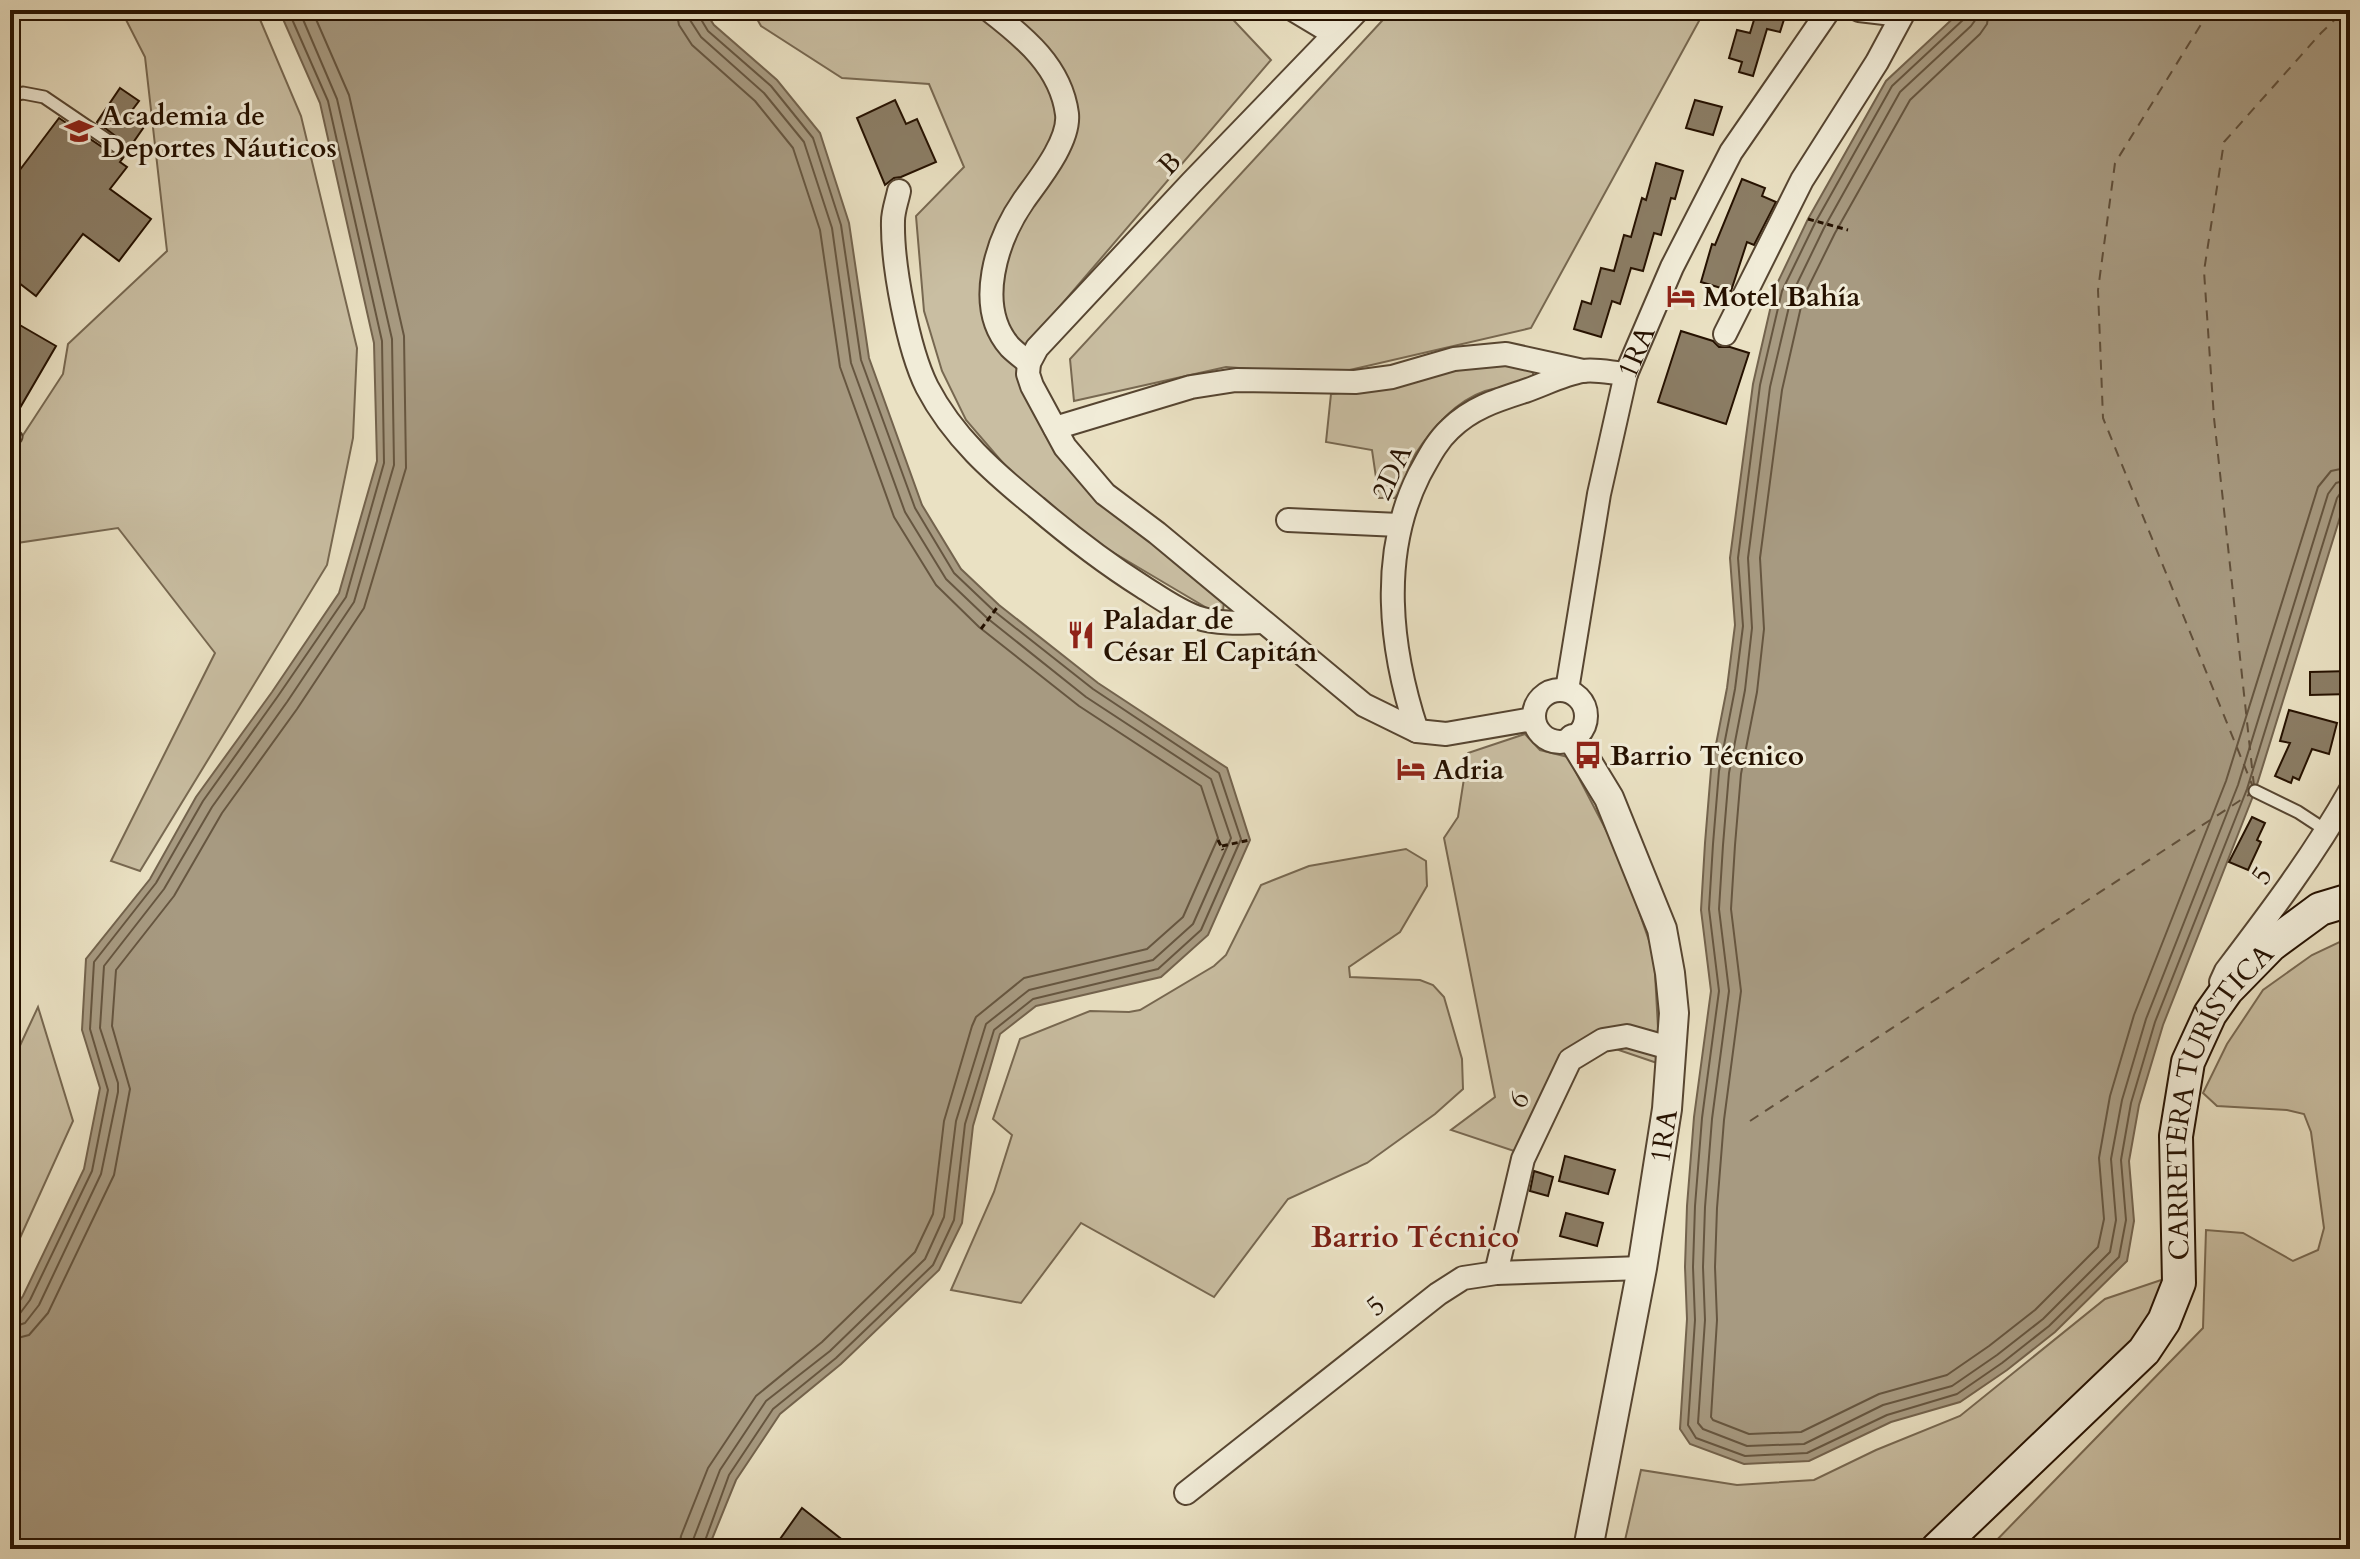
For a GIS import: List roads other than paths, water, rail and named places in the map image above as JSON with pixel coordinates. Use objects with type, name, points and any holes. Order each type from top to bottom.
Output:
[{"type":"main road","name":"CARRETERA TURÍSTICA","points":[[1937,1549],[2144,1351],[2164,1321],[2179,1283],[2176,1136],[2188,1062],[2210,1014],[2227,990],[2271,945],[2320,909],[2350,900]]},
{"type":"street","points":[[989,10],[1019,34],[1057,78],[1068,118],[1052,159],[1021,204],[1004,236],[995,259],[991,286],[996,320],[1009,345],[1029,363],[1028,374],[1032,386],[1065,447],[1105,494],[1157,533],[1364,705],[1417,731],[1446,734],[1533,719]]},
{"type":"street","points":[[1294,10],[1334,34]]},
{"type":"street","name":"B","points":[[1029,363],[1037,348],[1358,10]]},
{"type":"street","name":"1RA","points":[[1567,690],[1599,494],[1626,374],[1672,267],[1731,152],[1829,10]]},
{"type":"street","points":[[1725,334],[1802,180],[1877,62],[1903,13],[1859,10]]},
{"type":"street","points":[[899,191],[893,218],[894,253],[914,349],[926,384],[970,450],[1069,535],[1117,571],[1164,600],[1197,618],[1238,623],[1262,622]]},
{"type":"street","points":[[1055,428],[1191,387],[1236,380],[1355,382],[1392,377],[1454,359],[1506,354],[1583,371]]},
{"type":"street","name":"2DA","points":[[1417,731],[1401,676],[1394,630],[1393,577],[1399,525],[1411,492],[1431,453],[1450,429],[1482,405],[1583,371],[1626,374]]},
{"type":"street","points":[[1288,520],[1399,525]]},
{"type":"street","points":[[1567,690],[1583,702],[1587,712],[1586,723],[1573,739],[1553,741],[1543,737],[1536,729],[1534,708],[1547,692],[1567,690]]},
{"type":"street","name":"1RA","points":[[1573,739],[1609,798],[1662,929],[1674,1013],[1667,1109],[1642,1268],[1588,1549]]},
{"type":"street","name":"5","points":[[2227,990],[2221,982],[2226,971],[2279,902],[2350,791]]},
{"type":"street","name":"6","points":[[1496,1273],[1523,1159],[1570,1060],[1603,1040],[1627,1036],[1673,1049]]},
{"type":"street","name":"5","points":[[1186,1493],[1438,1294],[1463,1278],[1496,1273],[1642,1268]]},
{"type":"lane","points":[[10,96],[23,93],[44,97],[122,150]]},
{"type":"lane","points":[[10,433],[16,437],[10,445]]},
{"type":"lane","points":[[2255,791],[2298,812],[2327,831]]},
{"type":"water","points":[[279,10],[704,10],[714,25],[777,80],[820,133],[849,223],[869,358],[922,505],[961,569],[999,605],[1098,683],[1227,768],[1250,840],[1208,935],[1161,977],[1036,1006],[1000,1034],[973,1126],[962,1223],[939,1270],[841,1364],[780,1414],[736,1480],[708,1549],[10,1549],[10,1314],[23,1296],[84,1169],[100,1088],[82,1030],[86,959],[150,879],[196,797],[339,593],[377,461],[374,343],[320,103]]},
{"type":"water","points":[[1962,10],[2350,10],[2350,491],[2255,791],[2163,1025],[2139,1105],[2129,1161],[2134,1221],[2127,1261],[2055,1332],[1960,1402],[1891,1422],[1809,1461],[1744,1464],[1690,1444],[1680,1429],[1687,1319],[1687,1206],[1694,1117],[1711,991],[1701,910],[1705,843],[1711,770],[1735,625],[1730,558],[1753,384],[1775,288],[1808,219],[1886,81]]},
{"type":"place","name":"Academia de Deportes Náuticos","points":[[79,131]]},
{"type":"place","name":"Motel Bahía","points":[[1681,296]]},
{"type":"place","name":"Paladar de César El Capitán","points":[[1081,635]]},
{"type":"place","name":"Barrio Técnico","points":[[1588,755]]},
{"type":"place","name":"Adria","points":[[1411,769]]},
{"type":"district","name":"Barrio Técnico","points":[[1415,1237]]}]
